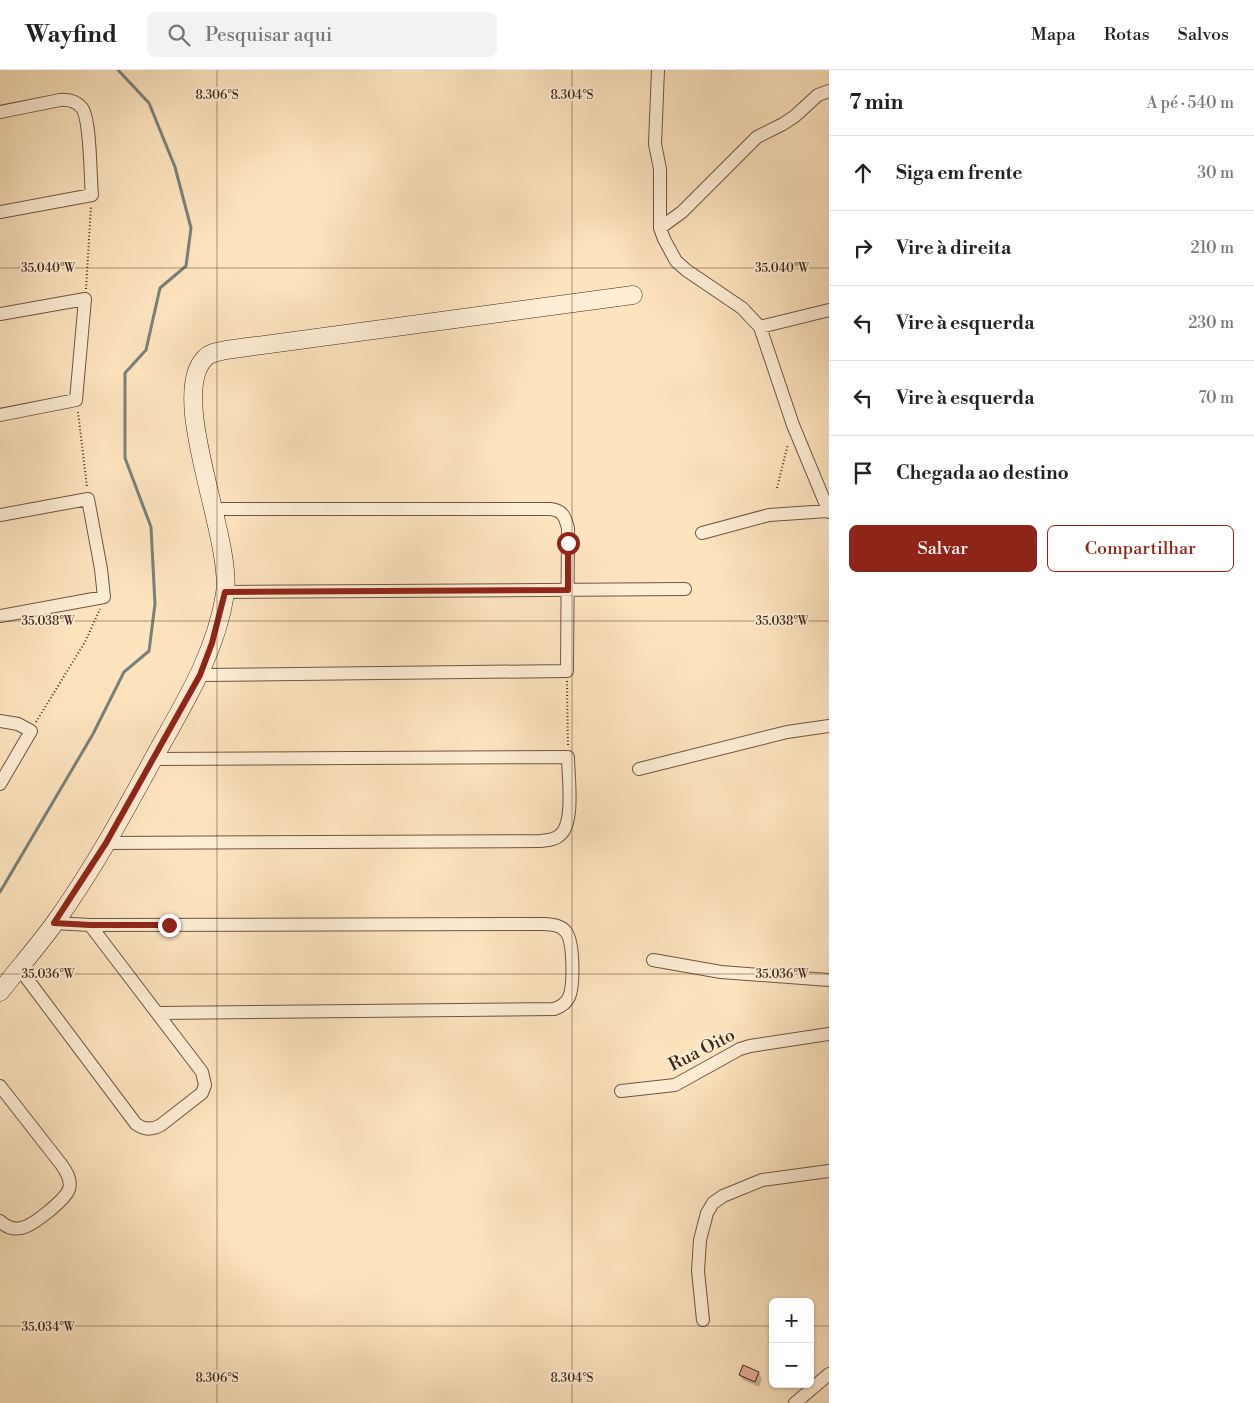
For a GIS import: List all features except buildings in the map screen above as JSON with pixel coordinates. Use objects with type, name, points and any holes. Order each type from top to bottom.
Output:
[{"type":"street","points":[[658,70],[655,144],[661,181],[660,228],[664,239],[676,261],[686,270],[742,308],[760,327],[793,425],[829,512],[769,515],[702,533]]},
{"type":"street","points":[[660,228],[682,212],[757,137],[783,124],[818,95],[829,91]]},
{"type":"street","points":[[0,112],[64,100],[73,101],[78,104],[84,111],[87,124],[92,195],[0,212]]},
{"type":"street","points":[[0,992],[54,923],[106,843],[200,675],[212,643],[225,592],[221,544],[198,444],[193,397],[194,383],[199,367],[204,359],[210,354],[226,350],[633,295]]},
{"type":"street","points":[[0,314],[85,299],[76,400],[0,415]]},
{"type":"street","points":[[760,327],[829,310]]},
{"type":"street","points":[[0,516],[88,499],[101,568],[104,598],[0,616]]},
{"type":"street","points":[[200,675],[567,671],[568,528],[563,514],[557,510],[470,508],[214,509]]},
{"type":"street","points":[[225,592],[685,589]]},
{"type":"street","points":[[0,721],[18,724],[31,731],[0,784]]},
{"type":"street","points":[[639,769],[787,732],[829,726]]},
{"type":"street","points":[[106,843],[520,842],[548,840],[562,834],[569,816],[568,757],[153,759]]},
{"type":"street","points":[[54,923],[90,925],[545,924],[558,926],[570,938],[572,968],[570,994],[564,1004],[554,1009],[158,1012]]},
{"type":"street","points":[[19,968],[136,1124],[146,1129],[156,1128],[174,1117],[199,1097],[205,1087],[202,1072],[90,925]]},
{"type":"street","points":[[653,960],[721,972],[829,980]]},
{"type":"street","name":"Rua Oito","points":[[621,1091],[675,1085],[740,1049],[750,1046],[829,1034]]},
{"type":"street","points":[[0,1086],[67,1172],[70,1184],[65,1196],[49,1211],[27,1226],[15,1229],[6,1226],[0,1221]]},
{"type":"street","points":[[703,1320],[698,1271],[700,1240],[707,1213],[713,1203],[723,1196],[762,1180],[829,1171]]},
{"type":"street","points":[[796,1403],[829,1374]]},
{"type":"path","points":[[85,299],[92,195]]},
{"type":"path","points":[[76,400],[88,499]]},
{"type":"path","points":[[777,488],[793,425]]},
{"type":"path","points":[[31,731],[85,642],[99,615],[104,598]]},
{"type":"path","points":[[567,671],[568,757]]},
{"type":"waterway","points":[[0,892],[93,734],[124,672],[149,651],[155,604],[151,527],[125,458],[125,373],[146,350],[160,288],[186,266],[191,228],[175,167],[149,103],[118,70]]},
{"type":"route","points":[[169,925],[54,923],[106,843],[200,675],[212,643],[225,592],[568,590],[568,543]]}]
